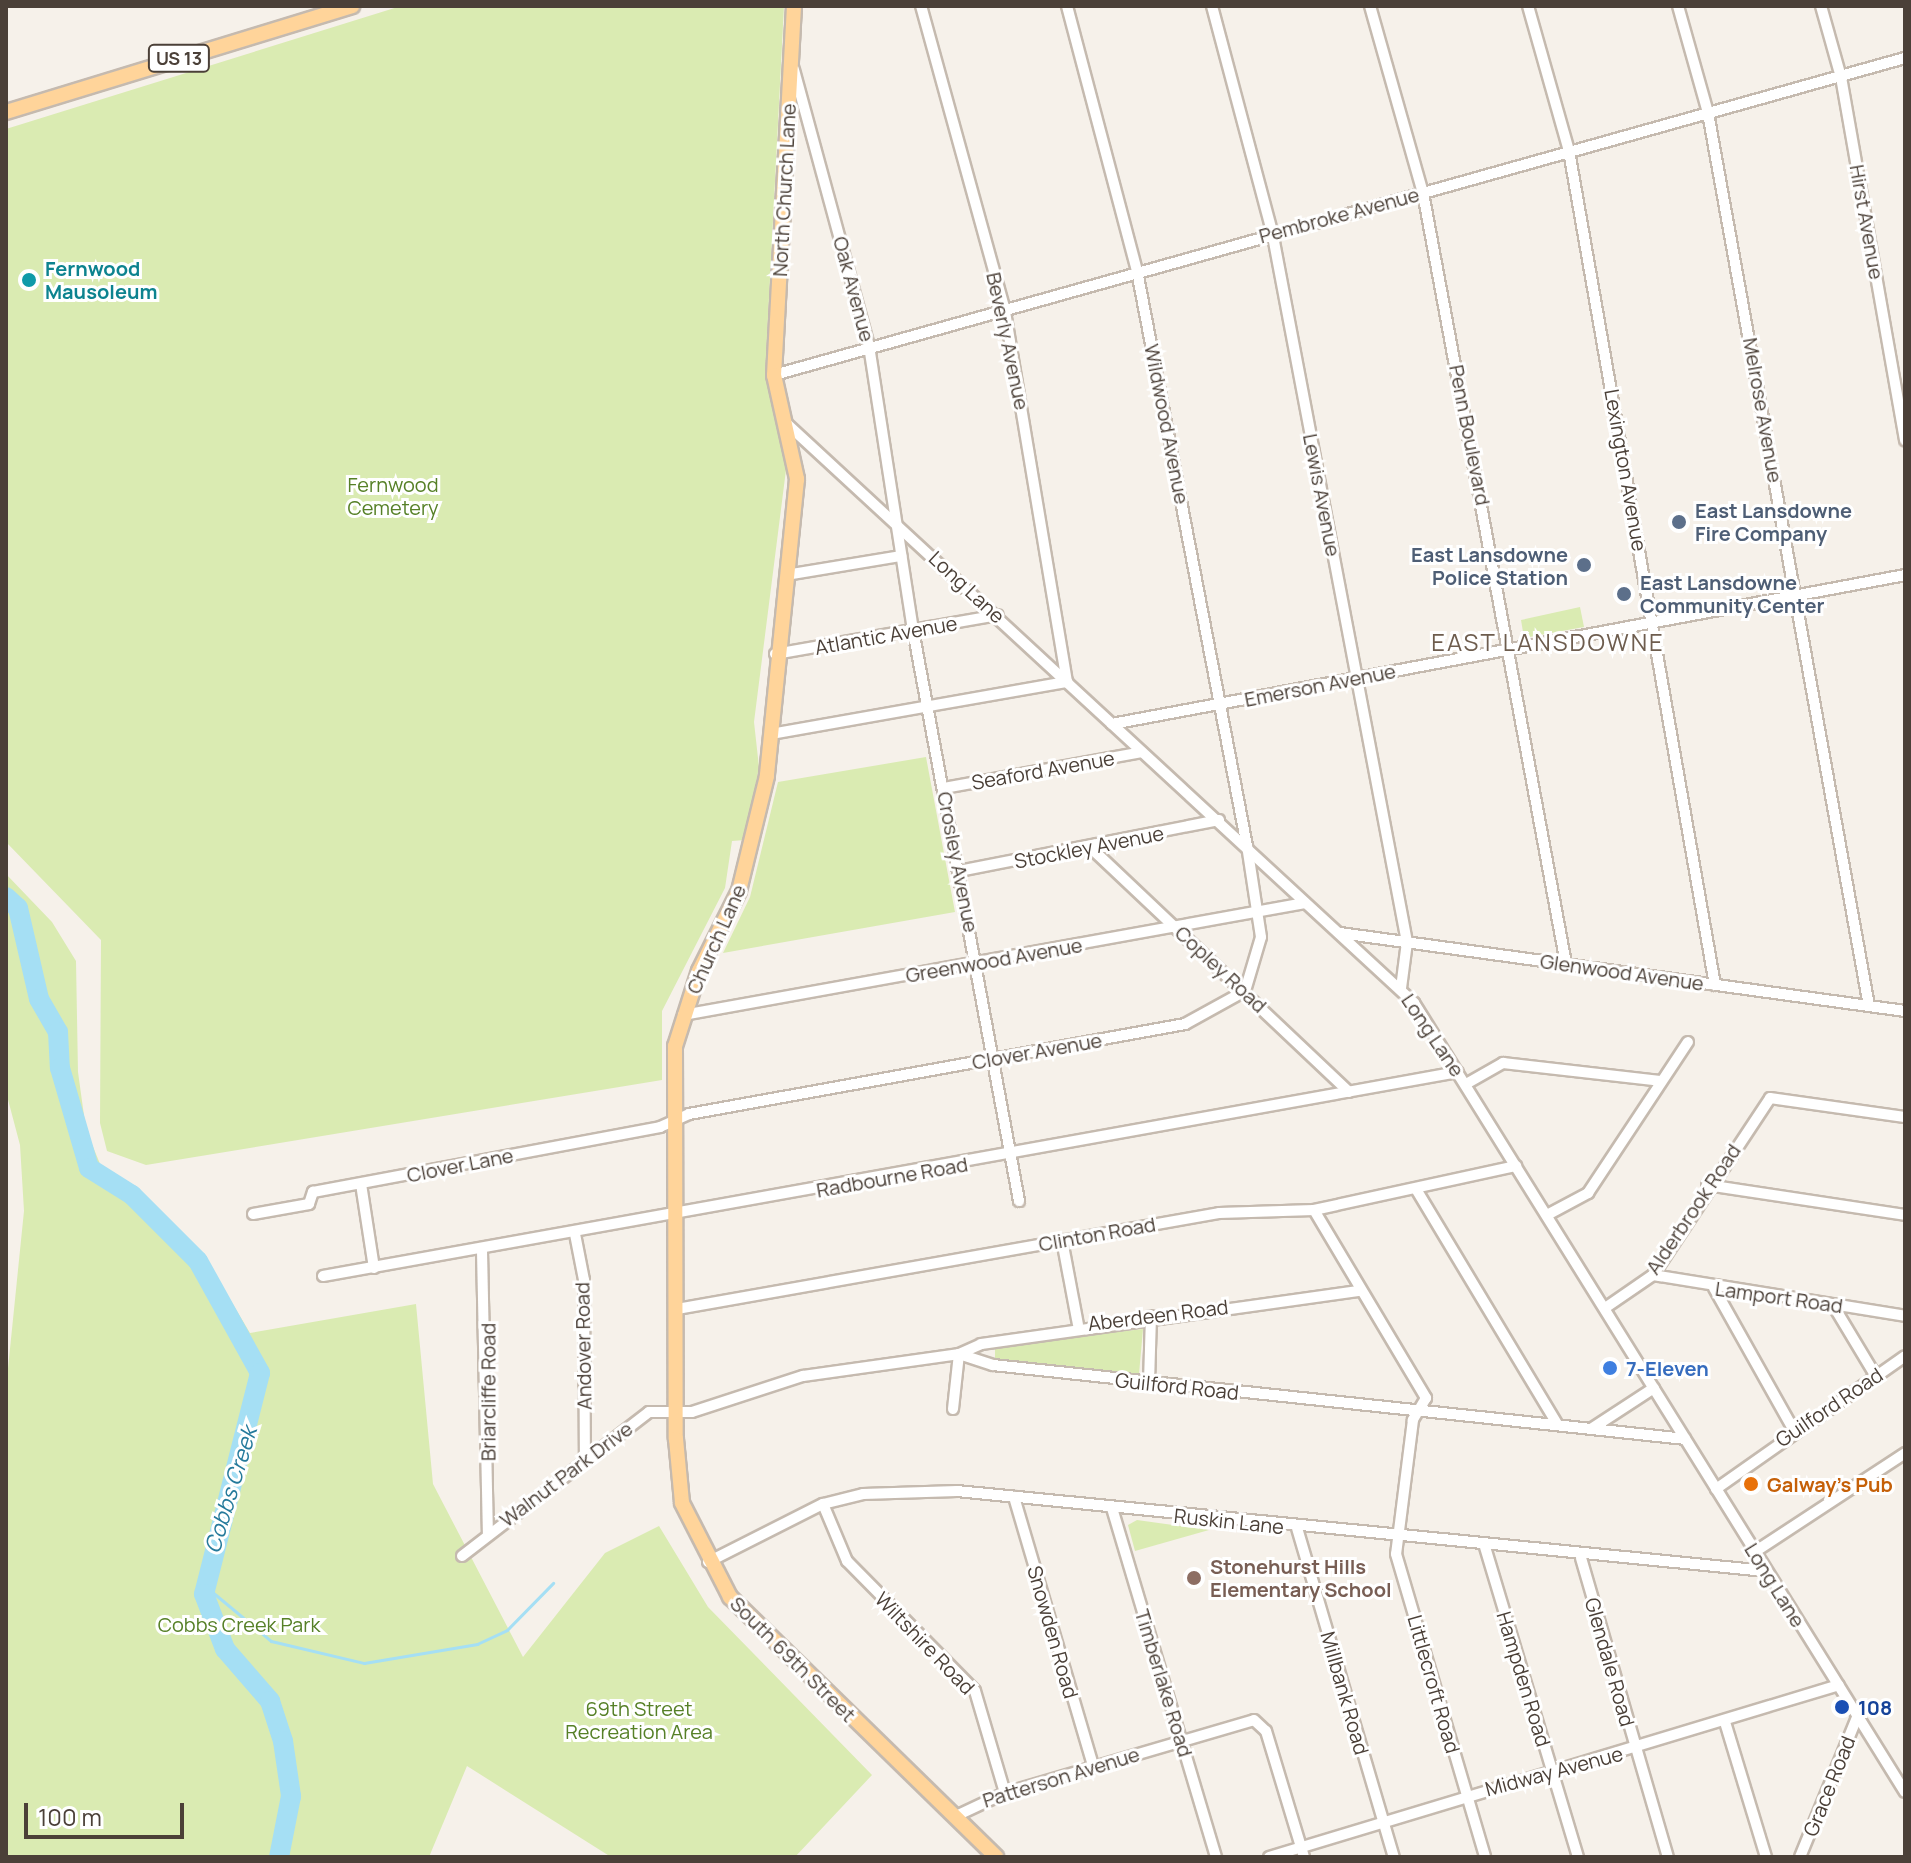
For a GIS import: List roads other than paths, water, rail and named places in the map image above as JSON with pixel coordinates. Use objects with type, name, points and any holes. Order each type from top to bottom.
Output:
[{"type":"main road","name":"US 13","points":[[6,112],[352,6]]},
{"type":"main road","name":"North Church Lane","points":[[774,375],[794,6]]},
{"type":"main road","name":"Church Lane","points":[[676,1414],[675,1120],[683,1015],[739,891],[771,734],[775,654],[797,479],[774,375]]},
{"type":"main road","name":"South 69th Street","points":[[676,1414],[682,1503],[708,1562],[730,1597],[996,1857]]},
{"type":"street","name":"Beverly Avenue","points":[[921,6],[1004,307],[1067,682]]},
{"type":"street","name":"Wildwood Avenue","points":[[1067,6],[1137,271],[1247,846]]},
{"type":"street","name":"Lewis Avenue","points":[[1212,6],[1272,231],[1407,942],[1401,988]]},
{"type":"street","name":"Penn Boulevard","points":[[1370,6],[1423,193],[1511,649],[1566,964]]},
{"type":"street","name":"Lexington Avenue","points":[[1528,6],[1569,151],[1715,985]]},
{"type":"street","name":"Melrose Avenue","points":[[1678,6],[1708,113],[1869,1006]]},
{"type":"street","name":"Hirst Avenue","points":[[1821,6],[1841,77],[1905,440]]},
{"type":"street","name":"Pembroke Avenue","points":[[774,375],[1272,231],[1423,193],[1905,58]]},
{"type":"street","name":"Oak Avenue","points":[[791,59],[869,346],[898,523]]},
{"type":"street","name":"Long Lane","points":[[786,423],[1401,988],[1466,1084],[1753,1553],[1905,1792]]},
{"type":"street","name":"Crosley Avenue","points":[[898,523],[913,630],[1019,1201]]},
{"type":"street","points":[[786,575],[901,556]]},
{"type":"street","name":"Emerson Avenue","points":[[1112,724],[1905,575]]},
{"type":"street","name":"Atlantic Avenue","points":[[775,654],[998,615]]},
{"type":"street","points":[[771,734],[1067,682]]},
{"type":"street","name":"Seaford Avenue","points":[[944,788],[1142,752]]},
{"type":"street","name":"Stockley Avenue","points":[[959,871],[1091,848],[1219,820]]},
{"type":"street","points":[[1245,991],[1260,952],[1258,911],[1247,846]]},
{"type":"street","name":"Copley Road","points":[[1091,848],[1349,1092]]},
{"type":"street","name":"Greenwood Avenue","points":[[683,1015],[1305,903]]},
{"type":"street","name":"Glenwood Avenue","points":[[1338,932],[1905,1011]]},
{"type":"street","name":"Clover Avenue","points":[[675,1120],[1204,1019],[1245,991]]},
{"type":"street","points":[[1547,1215],[1588,1193],[1688,1042]]},
{"type":"street","points":[[1466,1084],[1503,1063],[1660,1081]]},
{"type":"street","name":"Radbourne Road","points":[[323,1276],[482,1251],[1458,1072]]},
{"type":"street","name":"Alderbrook Road","points":[[1605,1308],[1653,1275],[1707,1185],[1770,1098],[1905,1117]]},
{"type":"street","name":"Clover Lane","points":[[253,1214],[361,1184],[675,1120]]},
{"type":"street","name":"Clinton Road","points":[[677,1309],[1219,1213],[1314,1210],[1516,1166]]},
{"type":"street","points":[[361,1184],[374,1268]]},
{"type":"street","points":[[1707,1185],[1905,1215]]},
{"type":"street","points":[[1416,1189],[1558,1425]]},
{"type":"street","points":[[1314,1210],[1426,1398],[1423,1410]]},
{"type":"street","name":"Andover Road","points":[[575,1234],[584,1280],[585,1458]]},
{"type":"street","points":[[1062,1240],[1078,1325]]},
{"type":"street","name":"Briarcliffe Road","points":[[482,1251],[488,1533]]},
{"type":"street","name":"Lamport Road","points":[[1653,1275],[1714,1288],[1905,1316]]},
{"type":"street","points":[[1714,1288],[1793,1429]]},
{"type":"street","name":"Aberdeen Road","points":[[959,1354],[1078,1325],[1360,1291]]},
{"type":"street","points":[[1833,1305],[1875,1375]]},
{"type":"street","points":[[1149,1383],[1151,1316]]},
{"type":"street","points":[[953,1409],[959,1354]]},
{"type":"street","name":"Guilford Road","points":[[676,1414],[803,1376],[959,1354],[993,1365],[1685,1439]]},
{"type":"street","name":"Guilford Road","points":[[1716,1489],[1793,1429],[1905,1356]]},
{"type":"street","points":[[1591,1429],[1654,1388]]},
{"type":"street","name":"Littlecroft Road","points":[[1423,1410],[1413,1420],[1396,1554],[1485,1857]]},
{"type":"street","name":"Walnut Park Drive","points":[[462,1556],[585,1458],[649,1412],[676,1414]]},
{"type":"street","points":[[1753,1553],[1905,1453]]},
{"type":"street","name":"Ruskin Lane","points":[[708,1562],[823,1504],[909,1491],[1014,1497],[1581,1558],[1765,1571]]},
{"type":"street","name":"Snowden Road","points":[[1014,1497],[1093,1766]]},
{"type":"street","name":"Wiltshire Road","points":[[823,1504],[847,1561],[975,1691],[1005,1793]]},
{"type":"street","name":"Timberlake Road","points":[[1112,1508],[1216,1857]]},
{"type":"street","name":"Millbank Road","points":[[1297,1528],[1394,1857]]},
{"type":"street","name":"Hampden Road","points":[[1485,1547],[1578,1857]]},
{"type":"street","name":"Glendale Road","points":[[1581,1558],[1668,1857]]},
{"type":"street","name":"Midway Avenue","points":[[1269,1857],[1302,1852],[1466,1795],[1551,1769],[1635,1749],[1839,1685]]},
{"type":"street","name":"Grace Road","points":[[1800,1857],[1858,1715]]},
{"type":"street","name":"Patterson Avenue","points":[[956,1816],[1005,1793],[1180,1740],[1262,1722],[1302,1852]]},
{"type":"street","points":[[1725,1722],[1766,1857]]},
{"type":"waterway","name":"Cobbs Creek","points":[[6,897],[18,908],[39,999],[58,1032],[60,1068],[89,1168],[132,1195],[198,1261],[260,1373],[204,1594],[225,1649],[270,1701],[283,1741],[291,1796],[279,1857]]},
{"type":"waterway","points":[[205,1586],[271,1641],[364,1663],[477,1644],[507,1630],[553,1583]]},
{"type":"place","name":"Fernwood Mausoleum","points":[[29,280]]},
{"type":"place","name":"East Lansdowne Fire Company","points":[[1679,522]]},
{"type":"place","name":"East Lansdowne Police Station","points":[[1584,565]]},
{"type":"place","name":"East Lansdowne Community Center","points":[[1624,594]]},
{"type":"place","name":"7-Eleven","points":[[1610,1368]]},
{"type":"place","name":"Galway's Pub","points":[[1751,1484]]},
{"type":"place","name":"Stonehurst Hills Elementary School","points":[[1194,1578]]},
{"type":"place","name":"108","points":[[1842,1707]]},
{"type":"district","name":"EAST LANSDOWNE","points":[[1548,642]]},
{"type":"park label","name":"Fernwood Cemetery","points":[[393,496]]},
{"type":"park label","name":"Cobbs Creek Park","points":[[239,1624]]},
{"type":"park label","name":"69th Street Recreation Area","points":[[639,1720]]}]
